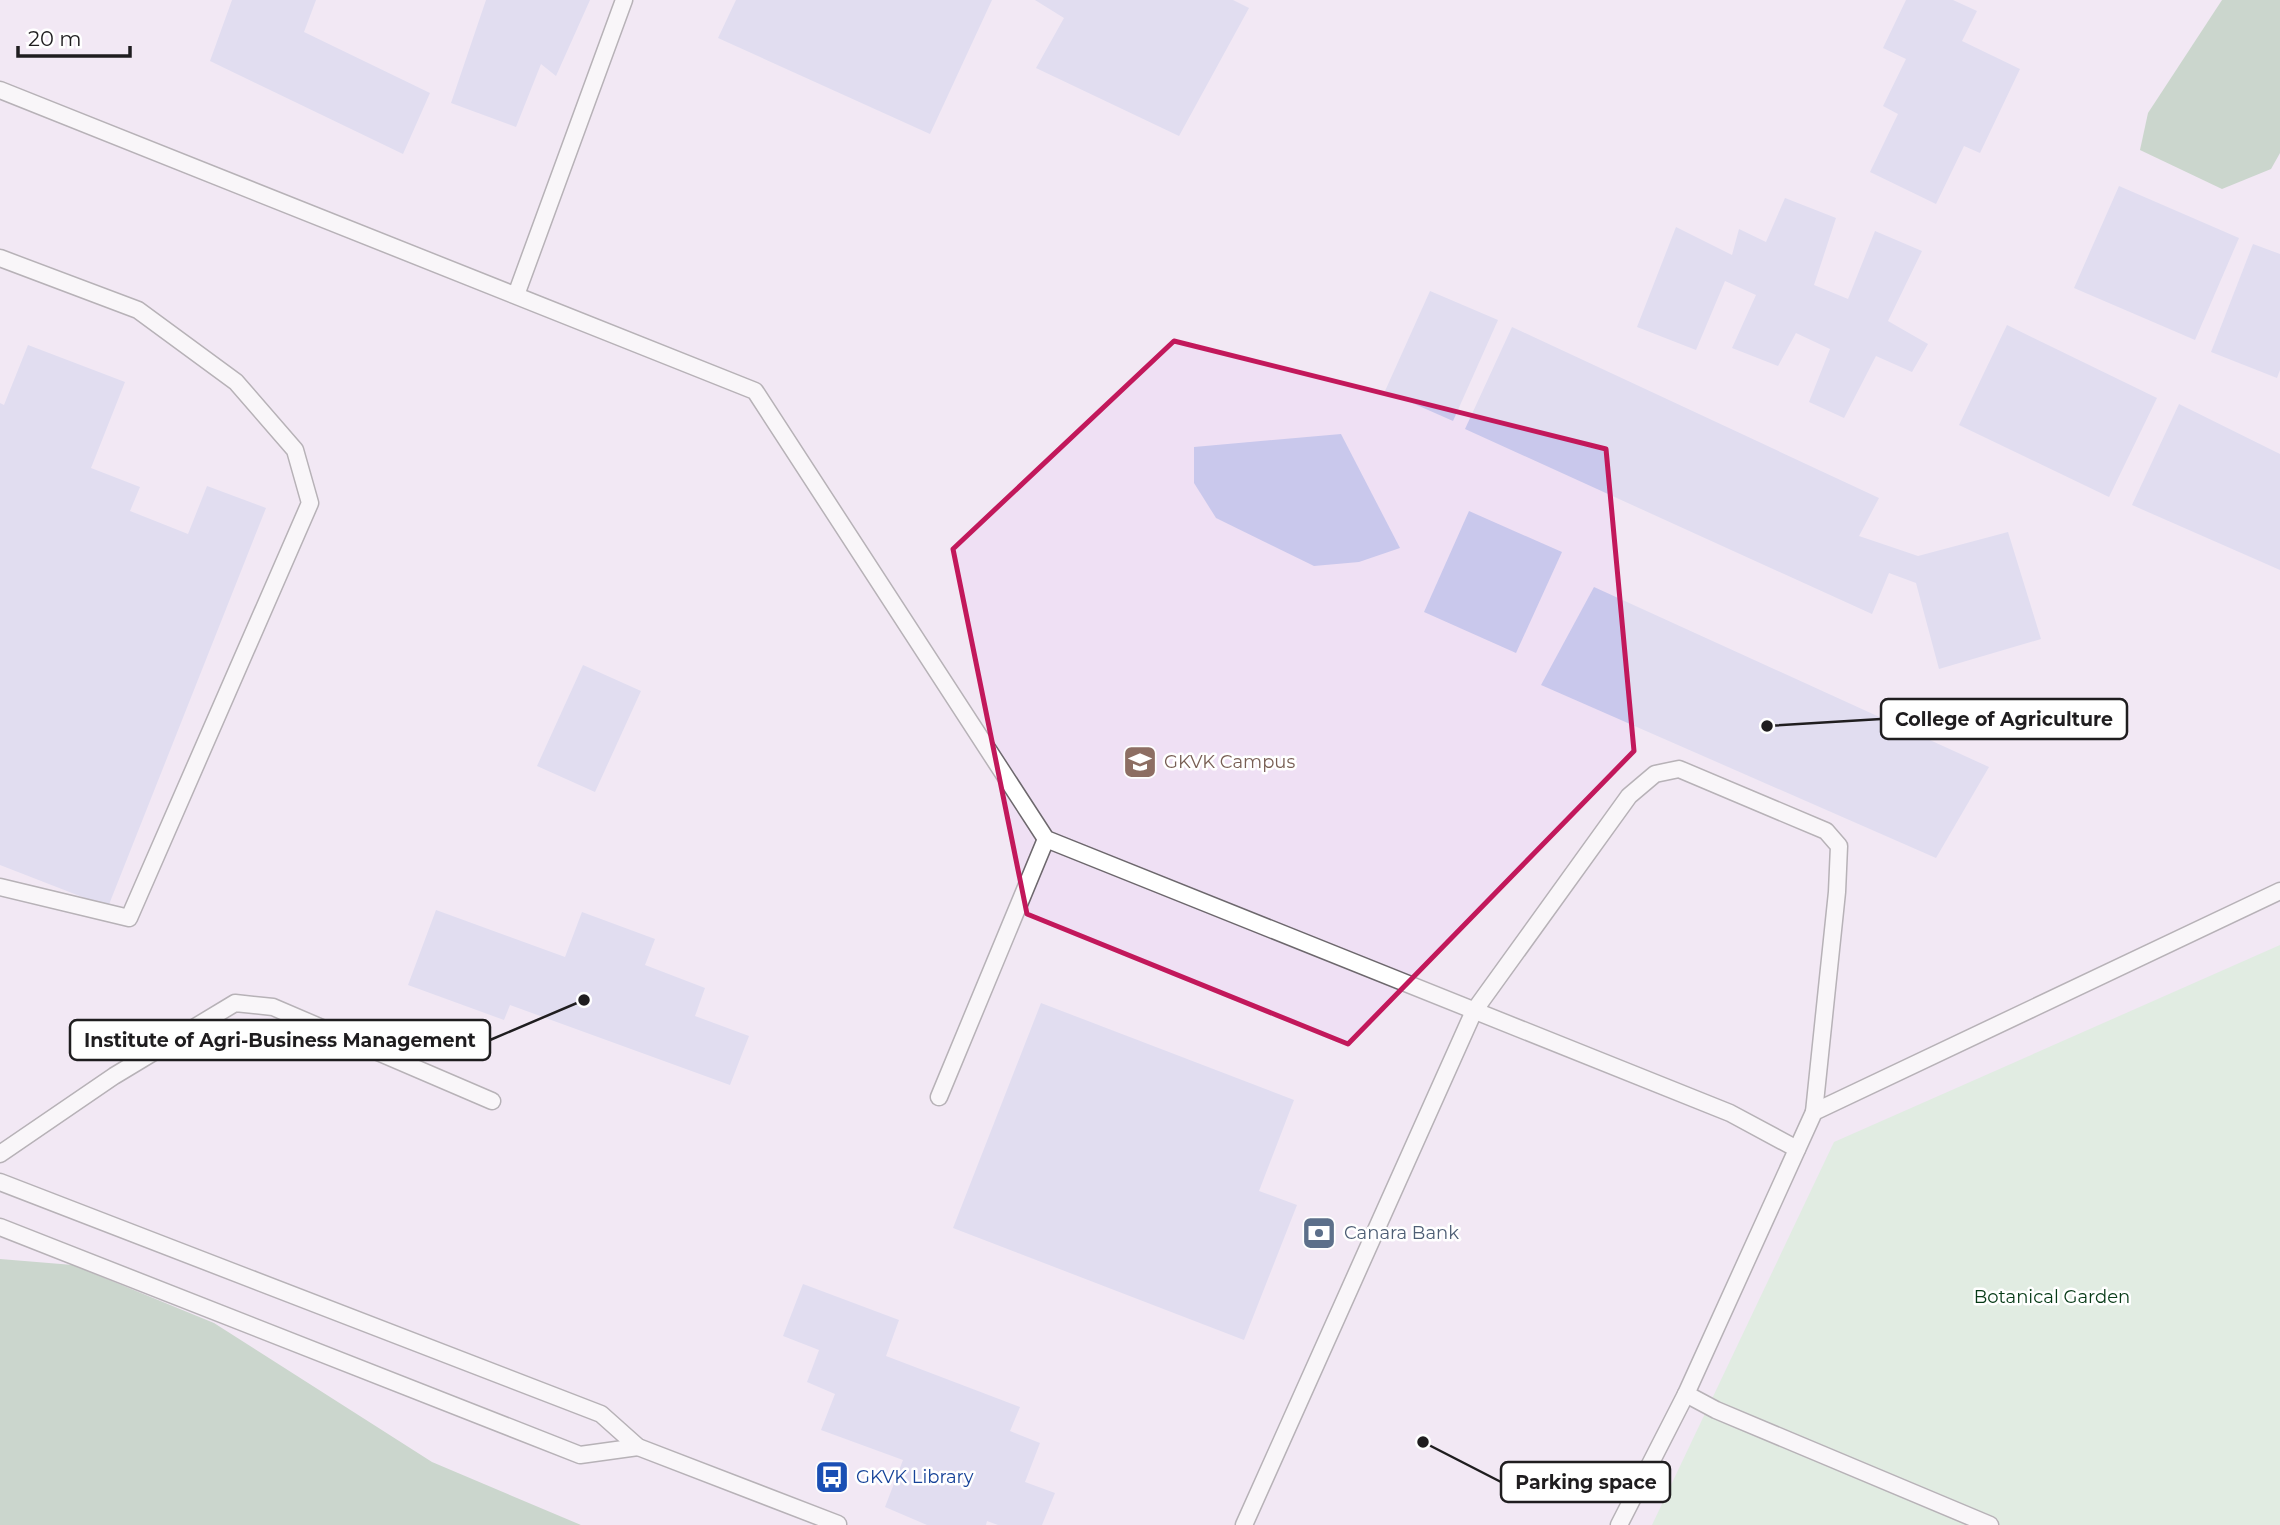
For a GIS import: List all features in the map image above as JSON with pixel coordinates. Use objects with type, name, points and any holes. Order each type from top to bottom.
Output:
[{"type":"lane","points":[[516,295],[624,0]]},
{"type":"lane","points":[[0,90],[755,391],[1046,839],[1730,1113],[1797,1149]]},
{"type":"lane","points":[[0,258],[138,310],[236,382],[295,450],[310,503],[129,918],[0,887]]},
{"type":"lane","points":[[1244,1525],[1474,1011],[1629,796],[1655,774],[1679,769],[1826,831],[1839,846],[1837,892],[1814,1112],[1686,1394],[1619,1525]]},
{"type":"lane","points":[[939,1097],[1046,839]]},
{"type":"lane","points":[[1814,1112],[2280,891]]},
{"type":"lane","points":[[0,1154],[114,1076],[235,1003],[273,1007],[492,1101]]},
{"type":"lane","points":[[0,1181],[601,1413],[638,1447],[838,1524]]},
{"type":"lane","points":[[0,1227],[580,1455],[638,1447]]},
{"type":"lane","points":[[1686,1394],[1716,1410],[1990,1525]]},
{"type":"highlighted area","points":[[1174,341],[1606,449],[1634,751],[1348,1044],[1027,914],[953,549]]},
{"type":"shaded area","name":"GKVK Campus","points":[[0,0],[2280,0],[2280,1525],[0,1525]]},
{"type":"green space","points":[[2222,0],[2280,0],[2280,153],[2271,169],[2222,189],[2140,150],[2148,113]]},
{"type":"green space","name":"Botanical Garden","points":[[2280,945],[2280,1525],[1652,1525],[1834,1142]]},
{"type":"green space","points":[[0,1259],[73,1265],[214,1323],[432,1462],[581,1525],[0,1525]]},
{"type":"building","points":[[232,0],[316,0],[304,32],[430,93],[403,154],[210,61]]},
{"type":"building","points":[[486,0],[590,0],[556,76],[541,64],[516,127],[451,103]]},
{"type":"building","points":[[736,0],[992,0],[930,134],[718,38]]},
{"type":"building","points":[[1035,0],[1233,0],[1249,8],[1179,136],[1036,68],[1064,18]]},
{"type":"building","points":[[1906,0],[1953,0],[1977,11],[1962,41],[2020,69],[1980,153],[1964,146],[1936,204],[1870,172],[1898,114],[1883,106],[1906,59],[1883,48]]},
{"type":"building","points":[[2119,186],[2239,238],[2195,340],[2074,288]]},
{"type":"building","points":[[1785,198],[1836,218],[1814,285],[1848,299],[1875,231],[1922,251],[1888,321],[1928,344],[1912,372],[1876,356],[1844,418],[1809,402],[1830,349],[1796,333],[1778,366],[1732,348],[1756,295],[1725,281],[1696,350],[1637,327],[1676,227],[1732,255],[1739,229],[1766,242]]},
{"type":"building","points":[[2253,244],[2280,254],[2280,370],[2277,378],[2211,352]]},
{"type":"building","points":[[1430,291],[1498,320],[1453,421],[1385,391]]},
{"type":"building","points":[[2007,325],[2157,398],[2109,497],[1959,425]]},
{"type":"building","points":[[1512,327],[1879,498],[1859,536],[1918,556],[2008,532],[2041,639],[1939,669],[1916,583],[1889,573],[1872,614],[1465,429]]},
{"type":"building","points":[[28,345],[125,382],[91,468],[140,487],[130,511],[188,534],[207,486],[266,508],[108,907],[0,865],[0,403],[4,405]]},
{"type":"building","points":[[2179,404],[2280,454],[2280,570],[2132,505]]},
{"type":"building","points":[[1341,434],[1400,548],[1359,562],[1314,566],[1216,518],[1194,483],[1194,447]]},
{"type":"building","points":[[1469,511],[1562,552],[1516,653],[1424,612]]},
{"type":"building","points":[[1594,587],[1989,767],[1936,858],[1541,685]]},
{"type":"building","points":[[583,665],[641,691],[595,792],[537,766]]},
{"type":"building","points":[[436,910],[565,957],[582,912],[655,939],[645,965],[705,988],[695,1016],[749,1036],[730,1085],[510,1005],[504,1020],[408,985]]},
{"type":"building","points":[[1041,1003],[1294,1100],[1259,1191],[1297,1205],[1244,1340],[953,1228]]},
{"type":"building","points":[[803,1284],[899,1320],[886,1356],[1020,1407],[1010,1431],[1040,1443],[1025,1482],[1055,1493],[1042,1525],[998,1525],[987,1521],[986,1525],[927,1525],[885,1507],[903,1460],[821,1430],[835,1394],[807,1382],[819,1350],[783,1336]]},
{"type":"place","name":"College of Agriculture","points":[[1767,726]]},
{"type":"place","name":"GKVK Campus","points":[[1140,762]]},
{"type":"place","name":"Institute of Agri-Business Management","points":[[584,1000]]},
{"type":"place","name":"Canara Bank","points":[[1319,1233]]},
{"type":"place","name":"Parking space","points":[[1423,1442]]},
{"type":"place","name":"GKVK Library","points":[[832,1477]]}]
